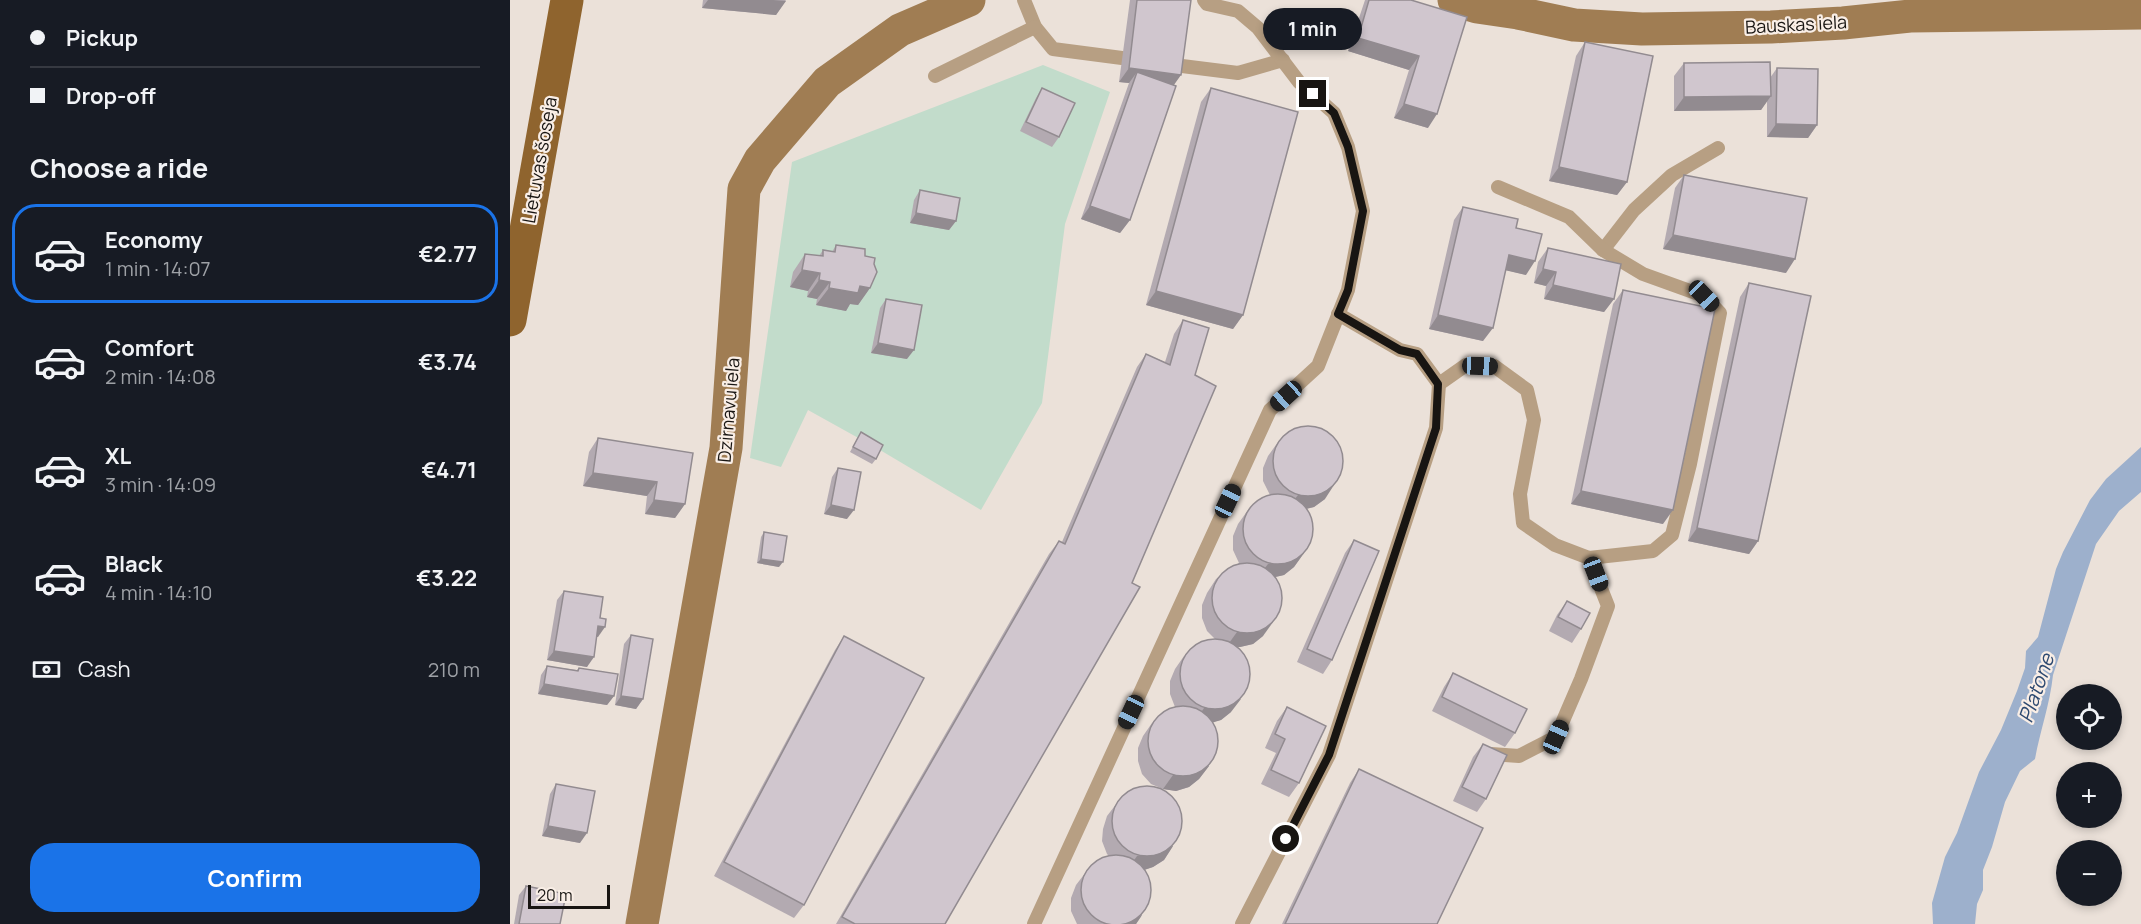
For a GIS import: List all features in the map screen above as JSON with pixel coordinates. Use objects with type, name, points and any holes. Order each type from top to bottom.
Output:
[{"type":"main road","name":"Lietuvas šoseja","points":[[510,320],[567,0]]},
{"type":"street","name":"Dzirnavu iela","points":[[642,924],[726,448],[744,189],[760,160],[827,82],[900,30],[969,0]]},
{"type":"street","name":"Bauskas iela","points":[[1454,0],[1477,7],[1574,25],[1642,29],[1772,27],[1910,16],[2141,13]]},
{"type":"lane","points":[[1024,0],[1035,27],[1053,49],[1122,58]]},
{"type":"lane","points":[[1034,924],[1270,410],[1318,366],[1348,290],[1363,211],[1348,147],[1334,113],[1299,82],[1258,28],[1238,11],[1207,4],[1204,0]]},
{"type":"lane","points":[[935,76],[1035,27]]},
{"type":"lane","points":[[1174,65],[1238,73],[1283,60]]},
{"type":"lane","points":[[1603,250],[1634,210],[1672,175],[1718,148]]},
{"type":"lane","points":[[1438,384],[1466,365],[1494,366],[1527,390],[1534,420],[1520,494],[1523,523],[1555,544],[1589,558],[1653,551],[1672,535],[1690,464],[1720,313],[1704,296],[1643,274],[1603,250],[1569,217],[1498,186]]},
{"type":"lane","points":[[1242,924],[1329,755],[1436,428],[1438,384],[1417,354],[1400,350],[1338,314]]},
{"type":"lane","points":[[1486,754],[1519,756],[1556,737],[1581,679],[1608,606],[1589,558]]},
{"type":"green space","points":[[1043,65],[1110,92],[1065,224],[1042,403],[981,510],[808,410],[781,467],[750,458],[792,162]]},
{"type":"water","name":"Platone","points":[[2141,447],[2141,492],[2119,511],[2096,544],[2053,675],[2035,759],[2020,771],[2005,802],[1983,870],[1983,890],[1977,904],[1975,924],[1933,924],[1932,903],[1945,857],[1957,833],[1979,772],[2001,730],[2017,691],[2025,668],[2026,651],[2038,637],[2056,569],[2063,552],[2090,500],[2106,479]]},
{"type":"building","points":[[1137,0],[1191,0],[1181,75],[1129,68]]},
{"type":"building","points":[[1369,0],[1411,0],[1467,17],[1437,114],[1404,104],[1419,56],[1358,38]]},
{"type":"building","points":[[1585,42],[1653,56],[1627,182],[1559,167]]},
{"type":"building","points":[[1770,62],[1771,96],[1684,97],[1684,63]]},
{"type":"building","points":[[1777,68],[1818,69],[1817,125],[1776,124]]},
{"type":"building","points":[[1137,72],[1176,86],[1130,220],[1090,206]]},
{"type":"building","points":[[1042,88],[1075,103],[1059,137],[1026,122]]},
{"type":"building","points":[[1211,88],[1298,112],[1243,315],[1156,291]]},
{"type":"building","points":[[1684,175],[1807,198],[1795,259],[1673,235]]},
{"type":"building","points":[[920,190],[960,198],[956,221],[916,213]]},
{"type":"building","points":[[1463,207],[1518,219],[1516,228],[1542,234],[1535,261],[1509,255],[1493,328],[1438,315]]},
{"type":"building","points":[[836,245],[865,249],[865,256],[875,258],[874,264],[877,272],[870,288],[860,286],[858,293],[829,288],[830,282],[819,280],[820,273],[802,270],[805,254],[823,256],[823,250],[835,252]]},
{"type":"building","points":[[1548,248],[1621,264],[1614,299],[1553,285],[1556,272],[1543,269]]},
{"type":"building","points":[[1749,283],[1811,296],[1758,541],[1697,528]]},
{"type":"building","points":[[1623,290],[1715,309],[1673,510],[1581,491]]},
{"type":"building","points":[[886,299],[922,305],[914,350],[878,343]]},
{"type":"building","points":[[1183,320],[1209,328],[1195,375],[1216,386],[1132,583],[1140,587],[945,924],[855,924],[842,917],[1059,541],[1065,544],[1146,354],[1170,365]]},
{"type":"building","points":[[1301,426],[1315,426],[1328,432],[1337,441],[1343,454],[1341,474],[1333,486],[1315,496],[1301,496],[1288,490],[1279,481],[1273,468],[1273,454],[1279,441],[1288,432]]},
{"type":"building","points":[[861,432],[883,445],[876,459],[853,447]]},
{"type":"building","points":[[598,438],[693,453],[685,504],[654,500],[657,482],[593,473]]},
{"type":"building","points":[[838,468],[861,472],[854,510],[831,505]]},
{"type":"building","points":[[1271,494],[1285,494],[1298,500],[1307,509],[1313,522],[1311,542],[1303,554],[1285,564],[1271,564],[1258,558],[1249,549],[1243,536],[1243,522],[1249,509],[1258,500]]},
{"type":"building","points":[[764,532],[787,536],[783,562],[761,559]]},
{"type":"building","points":[[1354,540],[1379,551],[1332,660],[1307,649]]},
{"type":"building","points":[[1240,563],[1254,563],[1267,569],[1276,578],[1282,591],[1280,611],[1272,623],[1254,633],[1240,633],[1227,627],[1218,618],[1212,605],[1212,591],[1218,578],[1227,569]]},
{"type":"building","points":[[564,591],[603,597],[600,618],[606,619],[605,627],[598,626],[594,657],[554,651]]},
{"type":"building","points":[[1567,601],[1590,613],[1581,629],[1558,617]]},
{"type":"building","points":[[631,635],[653,639],[643,699],[621,696]]},
{"type":"building","points":[[844,636],[924,678],[804,905],[724,862]]},
{"type":"building","points":[[1215,639],[1228,642],[1240,649],[1247,661],[1250,674],[1247,687],[1240,699],[1228,706],[1215,709],[1202,706],[1190,699],[1183,687],[1180,674],[1183,661],[1190,649],[1202,642]]},
{"type":"building","points":[[547,666],[618,674],[614,696],[544,684]]},
{"type":"building","points":[[1453,673],[1527,709],[1515,733],[1442,697]]},
{"type":"building","points":[[1176,706],[1190,706],[1203,712],[1212,721],[1218,734],[1216,754],[1208,766],[1190,776],[1176,776],[1163,770],[1154,761],[1148,748],[1148,734],[1154,721],[1163,712]]},
{"type":"building","points":[[1287,707],[1326,726],[1299,783],[1271,770],[1285,739],[1275,734]]},
{"type":"building","points":[[1483,744],[1507,755],[1486,799],[1462,787]]},
{"type":"building","points":[[1359,769],[1483,828],[1437,924],[1285,924]]},
{"type":"building","points":[[556,784],[595,791],[587,833],[548,826]]},
{"type":"building","points":[[1147,786],[1160,789],[1172,796],[1179,808],[1182,821],[1179,834],[1172,846],[1160,853],[1147,856],[1134,853],[1122,846],[1115,834],[1112,821],[1115,808],[1122,796],[1134,789]]},
{"type":"building","points":[[1116,855],[1129,858],[1141,865],[1148,877],[1151,890],[1148,903],[1141,915],[1129,922],[1116,925],[1103,922],[1091,915],[1084,903],[1081,890],[1084,877],[1091,865],[1103,858]]},
{"type":"building","points":[[526,886],[566,894],[560,924],[519,924]]},
{"type":"route","points":[[1286,839],[1329,755],[1399,547],[1436,428],[1438,384],[1417,354],[1400,350],[1338,314],[1348,290],[1363,211],[1348,147],[1334,113],[1313,94]]}]
